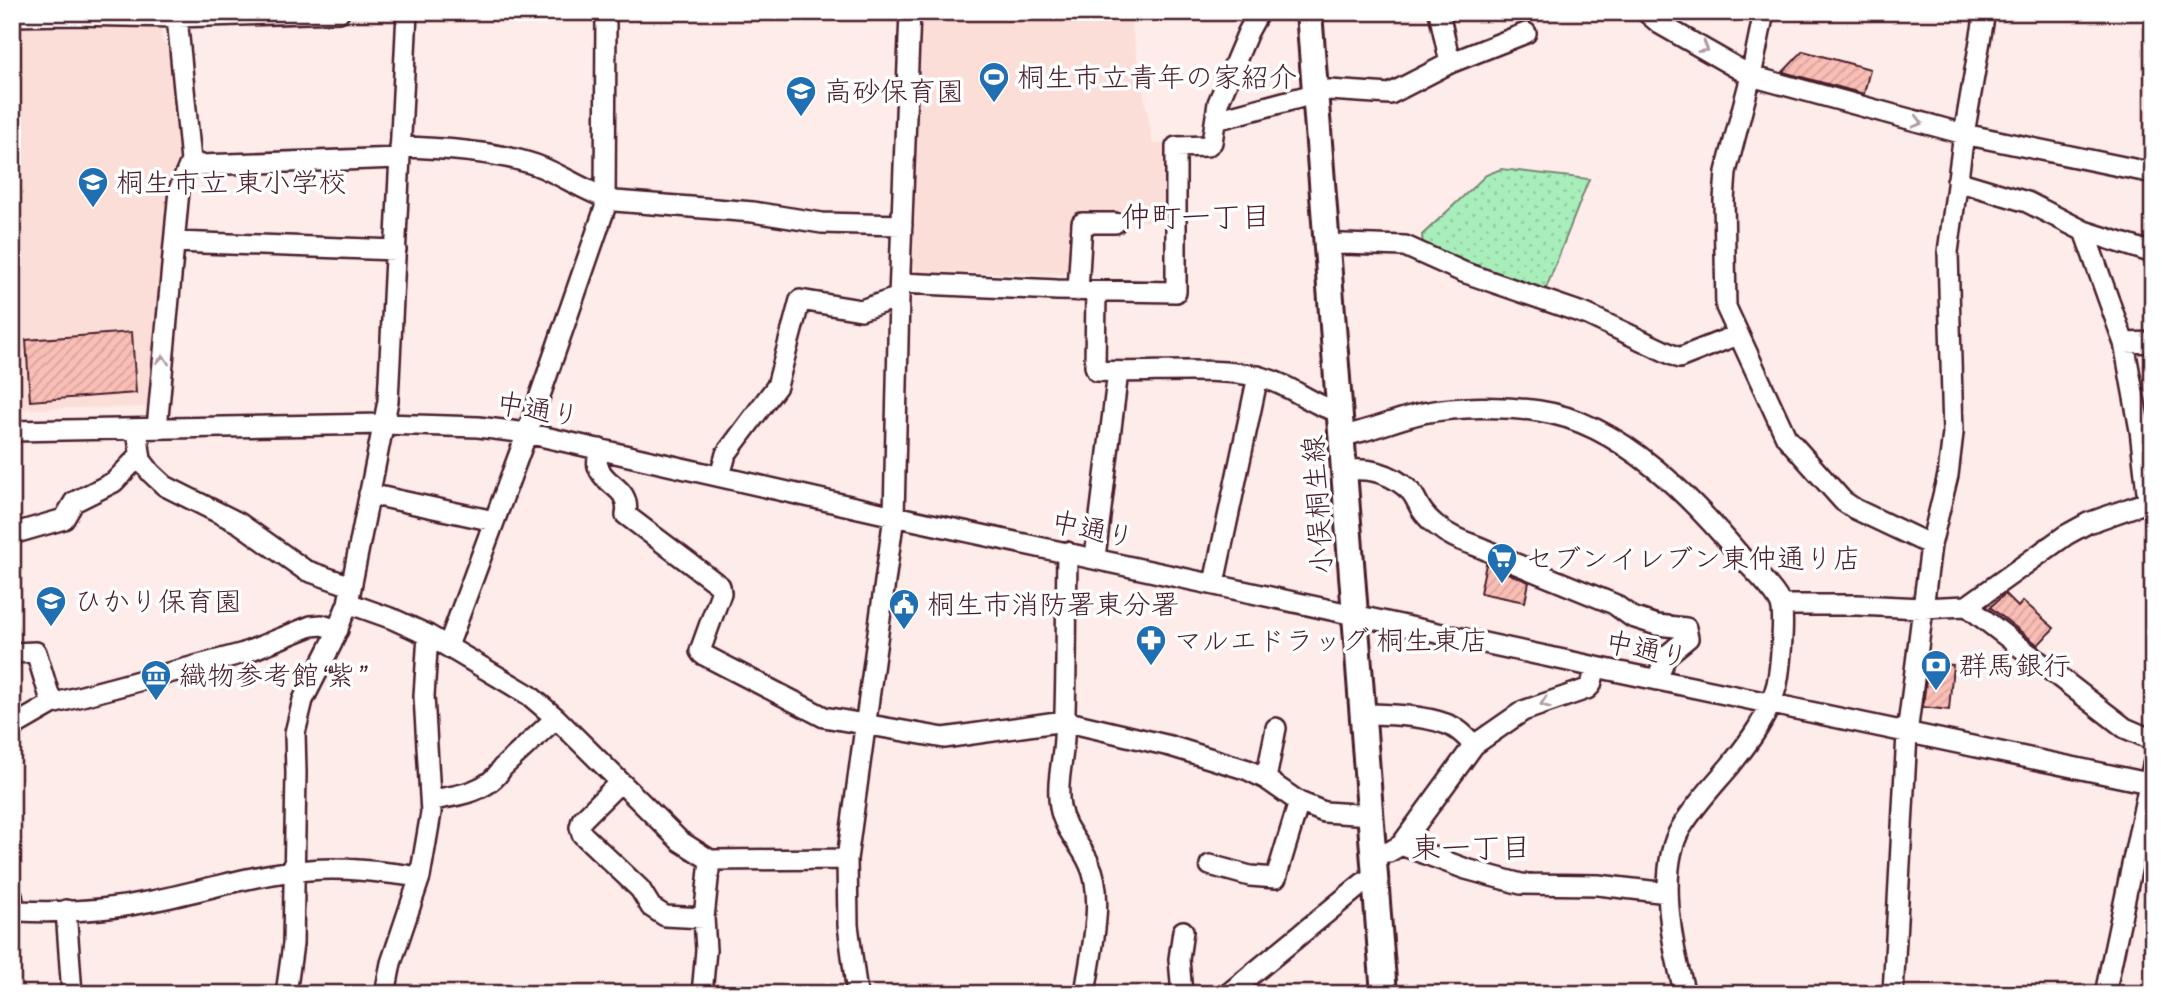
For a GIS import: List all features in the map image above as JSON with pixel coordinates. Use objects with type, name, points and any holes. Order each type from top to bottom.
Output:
[{"type":"main road","name":"小俣桐生線","points":[[1309,12],[1384,994]]},
{"type":"street","points":[[12,16],[339,12]]},
{"type":"street","points":[[286,994],[293,944],[295,733],[303,700],[338,630],[350,594],[384,424],[389,383],[407,12]]},
{"type":"street","points":[[448,646],[579,286],[606,199],[606,12]]},
{"type":"street","points":[[857,994],[848,925],[846,859],[894,516],[899,290],[910,12]]},
{"type":"street","points":[[720,476],[726,454],[777,386],[800,300],[861,310],[899,290],[1176,292],[1176,147],[1207,146],[1212,142],[1218,103],[1259,12]]},
{"type":"street","points":[[1439,12],[1450,63]]},
{"type":"street","points":[[1764,12],[1751,76],[1726,172],[1726,307],[1786,437],[1843,501],[1931,545]]},
{"type":"street","points":[[1893,994],[1907,734],[1931,545],[1948,475],[1953,433],[1947,264],[1964,134],[1986,12]]},
{"type":"street","points":[[158,428],[179,190],[191,161],[183,15]]},
{"type":"street","points":[[1657,16],[1751,76],[1964,134],[2153,173]]},
{"type":"street","points":[[1216,120],[1329,90],[1390,94],[1450,63],[1526,33]]},
{"type":"street","points":[[191,161],[200,165],[399,152],[466,152],[525,162],[615,201],[753,212],[822,223],[902,225]]},
{"type":"street","points":[[1957,181],[2027,202],[2084,231],[2153,253]]},
{"type":"street","points":[[1115,223],[1082,223],[1097,371],[1258,376],[1277,381],[1328,410],[1339,411]]},
{"type":"street","points":[[1775,598],[1922,608],[1967,606],[2066,535],[2088,523],[2151,500],[2124,343],[2084,231]]},
{"type":"street","points":[[175,242],[396,250]]},
{"type":"street","points":[[1327,246],[1405,246],[1463,272],[1588,315],[1679,358],[1737,335]]},
{"type":"street","points":[[2124,343],[2153,342]]},
{"type":"street","points":[[1095,557],[1118,372]]},
{"type":"street","points":[[1214,583],[1258,376]]},
{"type":"street","points":[[1342,436],[1421,413],[1441,410],[1523,410],[1570,417],[1615,441],[1671,480],[1706,515],[1775,598],[1781,654],[1771,704],[1743,749],[1679,830],[1670,859],[1668,893],[1674,953],[1685,994]]},
{"type":"street","name":"中通り","points":[[12,431],[384,424],[478,427],[527,433],[894,516],[1095,557],[1907,734],[2152,778]]},
{"type":"street","points":[[137,429],[139,456],[165,486],[239,523],[305,570],[448,646],[529,695],[556,718],[680,841],[710,860],[846,859]]},
{"type":"street","points":[[600,449],[597,465],[622,492],[627,504],[626,516],[720,586],[721,593],[700,651],[702,654],[824,717],[863,726],[944,738],[1064,721],[1170,746],[1266,779],[1299,802],[1324,812],[1371,815]]},
{"type":"street","points":[[12,534],[64,519],[74,502],[114,482],[139,456]]},
{"type":"street","points":[[1344,471],[1363,468],[1409,489],[1421,509],[1454,537],[1614,604],[1632,617],[1657,625],[1686,628],[1688,638],[1666,656],[1657,679]]},
{"type":"street","points":[[369,494],[495,521]]},
{"type":"street","points":[[1067,552],[1064,721],[1059,788],[1060,807],[1073,840],[1089,862],[1096,881],[1098,900],[1085,994]]},
{"type":"street","points":[[1967,606],[2125,728],[2153,740]]},
{"type":"street","points":[[12,727],[52,704],[244,653],[312,626],[322,625],[338,630]]},
{"type":"street","points":[[385,994],[391,963],[420,877],[432,800],[425,696],[428,635]]},
{"type":"street","points":[[12,653],[36,652],[52,704]]},
{"type":"street","points":[[1374,853],[1390,852],[1401,845],[1474,745],[1523,711],[1587,690],[1597,667]]},
{"type":"street","points":[[1363,714],[1446,723],[1456,728],[1474,745]]},
{"type":"street","points":[[432,800],[479,788],[498,776],[502,768],[556,718]]},
{"type":"street","points":[[1266,779],[1276,728]]},
{"type":"street","points":[[2105,994],[2152,778]]},
{"type":"street","points":[[620,782],[582,820],[582,834],[640,889],[652,907],[665,916],[704,918]]},
{"type":"street","points":[[1210,864],[1250,876],[1276,878],[1299,802]]},
{"type":"street","points":[[1401,845],[1466,869],[1521,884],[1598,885],[1668,893]]},
{"type":"street","points":[[702,994],[706,950],[704,918],[710,860]]},
{"type":"street","points":[[13,902],[27,911],[134,904],[293,872],[340,870],[420,877]]},
{"type":"street","points":[[1228,994],[1363,883],[1375,879]]},
{"type":"street","points":[[66,910],[72,994]]},
{"type":"street","points":[[1182,994],[1179,959],[1183,932]]},
{"type":"shaded area","points":[[1044,12],[1129,12],[1153,144],[1167,144],[1169,222],[1082,220],[1075,274],[918,272],[913,266],[921,20],[928,15],[1037,19]]},
{"type":"shaded area","name":"桐生市立 東小学校","points":[[160,27],[163,44],[171,44],[183,161],[156,407],[12,409],[12,28]]},
{"type":"green space","points":[[1501,169],[1589,179],[1545,291],[1476,268],[1423,245],[1422,235],[1486,175]]},
{"type":"building","points":[[1803,51],[1870,69],[1864,94],[1783,72]]},
{"type":"building","points":[[132,332],[136,393],[30,401],[26,340]]},
{"type":"building","points":[[1486,564],[1529,582],[1525,602],[1480,593]]},
{"type":"building","points":[[2005,594],[2018,607],[2023,601],[2054,628],[2038,645],[1990,607]]},
{"type":"building","points":[[1928,663],[1953,665],[1949,710],[1923,707]]},
{"type":"place","name":"桐生市立青年の家紹介","points":[[994,104]]},
{"type":"place","name":"高砂保育園","points":[[801,118]]},
{"type":"place","name":"桐生市立 東小学校","points":[[93,209]]},
{"type":"place","name":"セブンイレブン東仲通り店","points":[[1502,585]]},
{"type":"place","name":"ひかり保育園","points":[[51,628]]},
{"type":"place","name":"桐生市消防署東分署","points":[[904,631]]},
{"type":"place","name":"マルエドラッグ 桐生東店","points":[[1151,667]]},
{"type":"place","name":"群馬銀行","points":[[1936,692]]},
{"type":"place","name":"織物参考館“紫”","points":[[156,702]]},
{"type":"district","name":"仲町一丁目","points":[[1196,217]]},
{"type":"district","name":"東一丁目","points":[[1471,848]]}]
